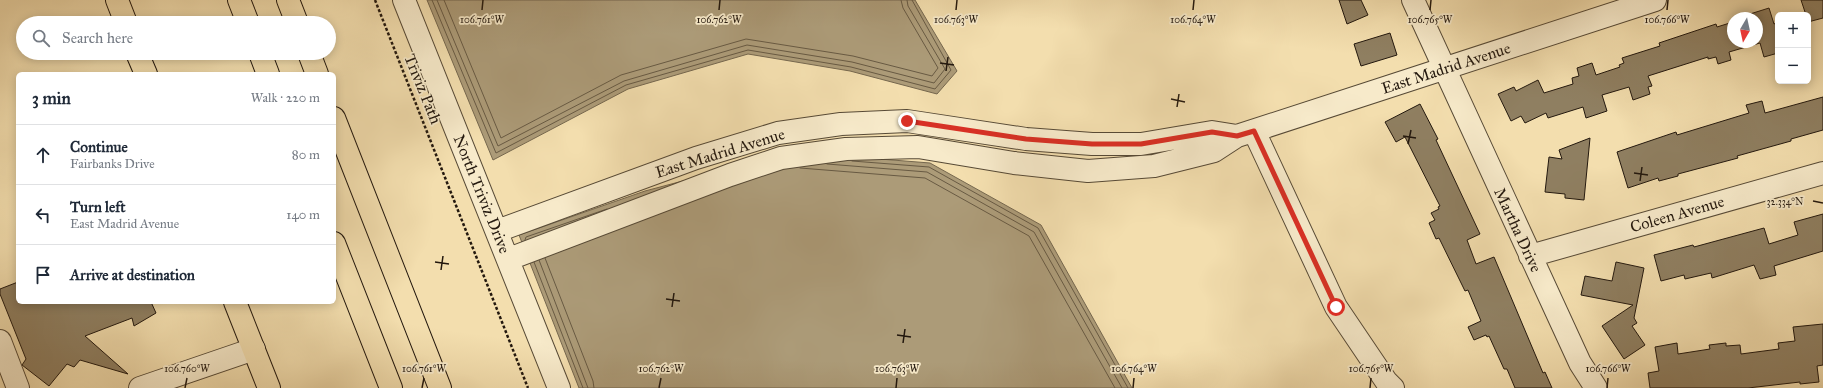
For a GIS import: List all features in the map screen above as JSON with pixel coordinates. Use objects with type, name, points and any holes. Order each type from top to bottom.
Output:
[{"type":"main road","points":[[116,0],[123,16]]},
{"type":"main road","points":[[239,0],[245,16]]},
{"type":"main road","points":[[288,0],[294,16]]},
{"type":"main road","points":[[140,60],[145,72]]},
{"type":"main road","points":[[263,60],[267,72]]},
{"type":"main road","points":[[312,60],[316,72]]},
{"type":"main road","points":[[336,123],[440,388]]},
{"type":"main road","points":[[336,248],[391,388]]},
{"type":"main road","points":[[236,304],[269,388]]},
{"type":"street","name":"North Triviz Drive","points":[[404,0],[509,259],[559,388]]},
{"type":"street","name":"Martha Drive","points":[[1413,0],[1580,363],[1596,388]]},
{"type":"street","name":"East Madrid Avenue","points":[[509,259],[730,175],[781,158],[846,149],[918,147],[1014,163],[1088,171],[1154,166],[1214,151],[1246,133],[1655,0]]},
{"type":"street","name":"East Madrid Avenue","points":[[497,231],[696,158],[778,133],[841,124],[907,121],[1026,139],[1092,144],[1141,144],[1212,132],[1246,133]]},
{"type":"street","points":[[1246,133],[1336,307],[1386,381],[1393,388]]},
{"type":"street","name":"Coleen Avenue","points":[[1530,256],[1823,173]]},
{"type":"street","points":[[0,341],[18,388]]},
{"type":"street","points":[[140,388],[171,383],[254,349]]},
{"type":"path","name":"Triviz Path","points":[[375,0],[528,388]]},
{"type":"water","points":[[427,0],[915,0],[957,71],[937,94],[850,71],[748,54],[628,89],[493,160]]},
{"type":"water","points":[[792,152],[930,163],[1041,225],[1132,388],[579,388],[519,235],[645,191]]},
{"type":"building","points":[[1339,0],[1361,0],[1368,15],[1347,24]]},
{"type":"building","points":[[1801,0],[1823,0],[1823,18],[1811,21],[1811,12],[1805,12]]},
{"type":"building","points":[[1769,8],[1775,24],[1775,54],[1764,57],[1761,48],[1763,48],[1763,12],[1756,12]]},
{"type":"building","points":[[1716,24],[1717,27],[1727,24],[1727,48],[1743,48],[1729,52],[1731,60],[1718,64],[1716,57],[1708,59],[1708,57],[1648,76],[1652,86],[1648,87],[1650,94],[1633,100],[1629,87],[1602,95],[1607,111],[1586,118],[1583,107],[1548,118],[1546,113],[1525,123],[1521,116],[1511,121],[1498,94],[1514,87],[1516,91],[1538,80],[1544,93],[1573,84],[1572,78],[1579,76],[1577,68],[1592,63],[1596,75],[1620,67],[1619,65],[1624,63],[1622,58],[1660,46],[1659,43]]},
{"type":"building","points":[[1390,33],[1397,55],[1361,66],[1354,44]]},
{"type":"building","points":[[1823,97],[1823,130],[1791,139],[1791,141],[1737,156],[1738,158],[1678,174],[1678,176],[1659,181],[1658,178],[1628,188],[1617,152],[1676,132],[1677,135],[1749,113],[1746,105],[1762,101],[1765,113]]},
{"type":"building","points":[[1420,104],[1438,139],[1436,140],[1480,234],[1467,240],[1476,264],[1494,257],[1543,373],[1545,372],[1552,388],[1515,388],[1507,369],[1504,369],[1489,336],[1487,337],[1486,335],[1474,340],[1468,327],[1481,321],[1468,290],[1465,291],[1439,238],[1436,239],[1429,223],[1435,220],[1431,213],[1439,209],[1438,207],[1440,206],[1405,137],[1396,142],[1385,122]]},
{"type":"building","points":[[1590,138],[1584,200],[1565,198],[1565,194],[1545,192],[1549,157],[1562,159],[1559,150]]},
{"type":"building","points":[[1823,214],[1823,251],[1774,266],[1776,275],[1760,279],[1754,265],[1712,278],[1711,273],[1685,279],[1684,275],[1661,281],[1654,255],[1693,245],[1694,247],[1764,228],[1769,244],[1798,235],[1794,222]]},
{"type":"building","points":[[1616,262],[1644,268],[1634,318],[1637,323],[1632,326],[1645,345],[1624,359],[1602,326],[1633,305],[1581,295],[1585,276],[1612,281]]},
{"type":"building","points":[[16,283],[16,304],[152,304],[156,313],[134,326],[132,318],[85,336],[128,374],[80,360],[74,367],[67,364],[49,386],[22,365],[26,359],[0,294],[0,289]]},
{"type":"building","points":[[1823,324],[1823,365],[1817,366],[1819,382],[1800,384],[1800,382],[1748,388],[1650,388],[1648,373],[1659,371],[1655,347],[1677,343],[1678,354],[1710,349],[1709,345],[1726,343],[1726,346],[1740,345],[1741,354],[1779,349],[1778,343],[1795,341],[1793,327]]},
{"type":"route","points":[[907,121],[1026,139],[1092,144],[1141,144],[1212,132],[1237,136],[1254,131],[1336,307]]}]
